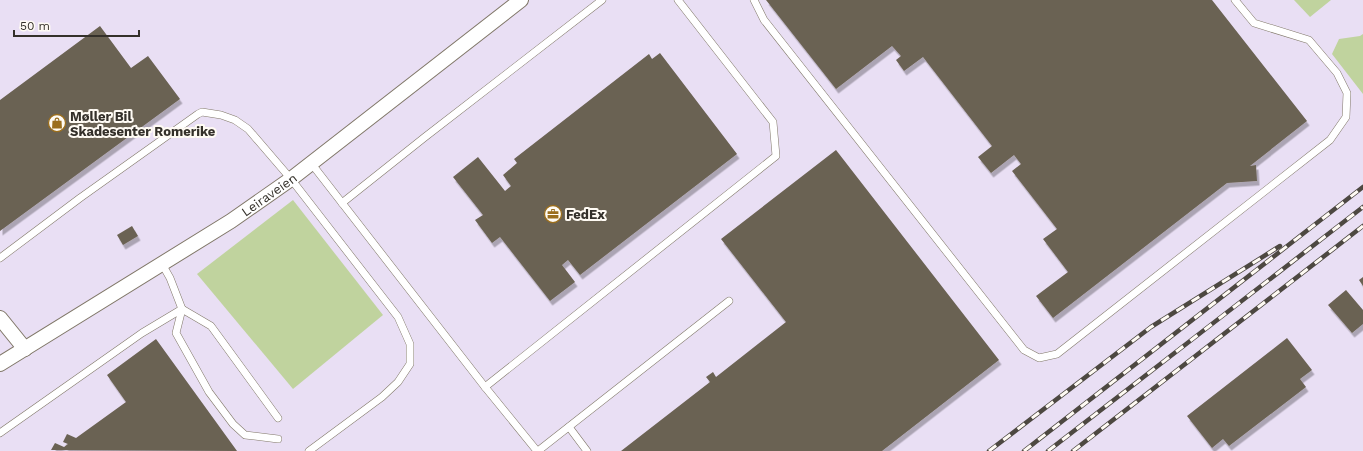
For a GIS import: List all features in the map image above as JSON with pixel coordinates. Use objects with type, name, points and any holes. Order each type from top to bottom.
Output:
[{"type":"street","name":"Leiraveien","points":[[0,364],[231,221],[291,179],[521,0]]},
{"type":"street","points":[[0,318],[25,349]]},
{"type":"lane","points":[[342,203],[602,0]]},
{"type":"lane","points":[[485,387],[776,156],[774,122],[678,0]]},
{"type":"lane","points":[[754,0],[764,20],[1024,350],[1039,358],[1057,354],[1330,140],[1346,117],[1346,93],[1337,73],[1309,40],[1254,23],[1235,0]]},
{"type":"lane","points":[[0,258],[130,162],[202,112],[221,115],[235,120],[248,129],[291,179],[398,317],[410,344],[410,364],[398,382],[382,397],[309,451]]},
{"type":"lane","points":[[311,163],[485,387],[537,451],[729,301]]},
{"type":"lane","points":[[162,264],[170,278],[182,308],[176,333],[209,392],[233,424],[245,435],[278,439]]},
{"type":"lane","points":[[182,308],[210,326],[278,418]]},
{"type":"lane","points":[[0,433],[142,333],[182,308]]},
{"type":"lane","points":[[569,427],[587,451]]},
{"type":"shaded area","points":[[0,0],[1363,0],[1363,451],[0,451]]},
{"type":"green space","points":[[1294,0],[1331,0],[1310,17]]},
{"type":"green space","points":[[1363,34],[1363,94],[1332,54],[1339,39],[1360,36]]},
{"type":"green space","points":[[293,200],[383,315],[293,389],[197,274]]},
{"type":"building","points":[[766,0],[1212,0],[1307,121],[1250,166],[1256,165],[1257,181],[1227,183],[1053,318],[1036,296],[1068,272],[1043,239],[1057,229],[1012,171],[1021,164],[1014,155],[991,173],[978,157],[992,146],[923,57],[904,71],[896,60],[901,56],[892,46],[836,89]]},
{"type":"building","points":[[100,26],[131,68],[148,56],[180,99],[0,231],[0,100]]},
{"type":"building","points":[[660,53],[737,154],[580,275],[568,260],[562,265],[575,282],[550,301],[500,237],[492,243],[475,220],[483,215],[453,177],[478,157],[505,191],[511,186],[503,175],[517,163],[514,159],[649,54],[652,59]]},
{"type":"building","points":[[836,150],[999,360],[882,451],[621,451],[710,382],[706,377],[713,372],[716,377],[786,322],[721,239]]},
{"type":"building","points":[[132,226],[138,236],[123,245],[117,235]]},
{"type":"building","points":[[1363,277],[1363,286],[1359,280]]},
{"type":"building","points":[[1346,290],[1363,310],[1363,324],[1352,333],[1328,305]]},
{"type":"building","points":[[1287,338],[1312,370],[1300,379],[1306,387],[1229,446],[1223,439],[1212,448],[1187,416]]},
{"type":"building","points":[[156,339],[237,451],[51,450],[55,443],[64,447],[68,444],[63,442],[67,434],[76,438],[126,402],[107,375]]},
{"type":"railway","points":[[1024,451],[1363,187]]},
{"type":"railway","points":[[1048,451],[1363,207]]},
{"type":"railway","points":[[1073,451],[1363,226]]},
{"type":"railway","points":[[989,451],[1151,327],[1280,246]]},
{"type":"place","name":"Møller Bil Skadesenter Romerike","points":[[57,123]]},
{"type":"place","name":"FedEx","points":[[553,214]]}]
